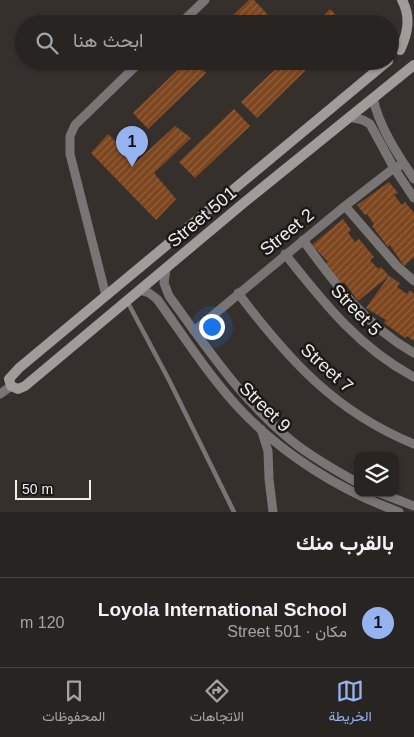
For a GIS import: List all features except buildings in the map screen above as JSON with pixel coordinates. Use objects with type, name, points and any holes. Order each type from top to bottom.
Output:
[{"type":"street","points":[[189,15],[205,0]]},
{"type":"street","points":[[400,50],[408,23],[408,14],[402,0]]},
{"type":"street","name":"Street 501","points":[[400,50],[414,39]]},
{"type":"street","name":"Street 501","points":[[11,386],[18,389],[25,386],[246,201],[414,65]]},
{"type":"street","points":[[106,296],[68,142],[75,125],[132,70]]},
{"type":"street","name":"Street 501","points":[[11,386],[9,379],[14,373],[377,70]]},
{"type":"street","points":[[373,98],[380,119],[414,179]]},
{"type":"street","points":[[349,117],[363,120],[370,124],[394,168],[414,198]]},
{"type":"street","name":"Street 2","points":[[194,331],[345,206],[394,168],[404,164]]},
{"type":"street","points":[[345,206],[398,266],[414,281]]},
{"type":"street","name":"Street 5","points":[[303,240],[355,307],[385,334],[414,353]]},
{"type":"street","name":"Street 5","points":[[285,254],[344,325],[369,348],[414,377]]},
{"type":"street","name":"Street 9","points":[[166,269],[164,283],[167,292],[228,377],[287,437],[320,461],[354,481]]},
{"type":"street","name":"Street 9","points":[[140,290],[149,293],[157,299],[216,380],[237,406],[261,429],[311,467],[339,484],[359,495],[399,512]]},
{"type":"street","name":"Street 7","points":[[238,293],[286,353],[328,392],[365,420],[414,444]]},
{"type":"street","name":"Street 501","points":[[0,394],[11,386]]},
{"type":"street","points":[[261,429],[267,444],[269,459],[268,479],[273,512]]},
{"type":"street","points":[[269,459],[287,437]]},
{"type":"street","points":[[390,497],[414,506]]},
{"type":"lane","points":[[127,301],[165,372],[234,512]]},
{"type":"place","name":"Loyola International School","points":[[132,167]]}]
